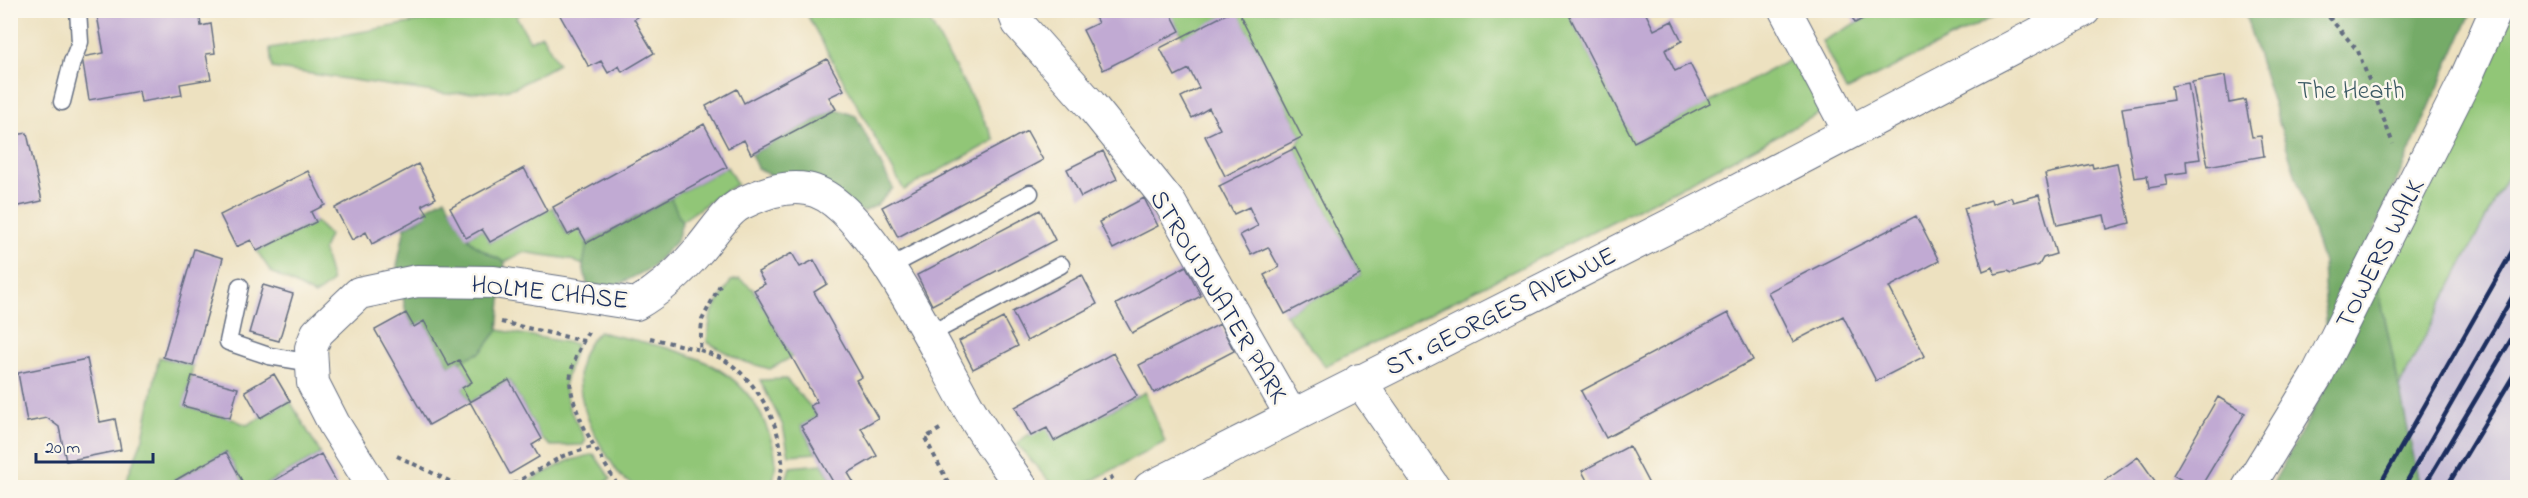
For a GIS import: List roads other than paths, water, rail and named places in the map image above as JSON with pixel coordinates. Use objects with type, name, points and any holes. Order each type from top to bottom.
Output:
[{"type":"main road","name":"ST. GEORGES AVENUE","points":[[1150,488],[1359,380],[1688,216],[2085,10]]},
{"type":"street","name":"STROUDWATER PARK","points":[[1013,10],[1018,23],[1090,104],[1170,204],[1291,415]]},
{"type":"street","points":[[1785,10],[1849,131]]},
{"type":"street","name":"TOWERS WALK","points":[[2248,488],[2316,377],[2466,80],[2496,10]]},
{"type":"street","name":"HOLME CHASE","points":[[374,488],[334,424],[313,383],[311,348],[317,333],[359,293],[417,281],[494,282],[636,304],[659,290],[697,252],[738,205],[775,190],[808,189],[842,206],[864,229],[889,267],[972,414],[1022,488]]},
{"type":"street","points":[[1359,380],[1434,488]]},
{"type":"lane","points":[[62,102],[72,62],[80,42],[78,10]]},
{"type":"lane","points":[[889,267],[1030,193]]},
{"type":"lane","points":[[928,336],[1061,265]]},
{"type":"lane","points":[[240,286],[228,342],[269,356],[312,363]]},
{"type":"railway","points":[[2378,488],[2518,241]]},
{"type":"railway","points":[[2403,488],[2518,287]]},
{"type":"railway","points":[[2423,488],[2518,328]]},
{"type":"railway","points":[[2446,488],[2518,368]]},
{"type":"park label","name":"The Heath","points":[[2351,89]]}]
